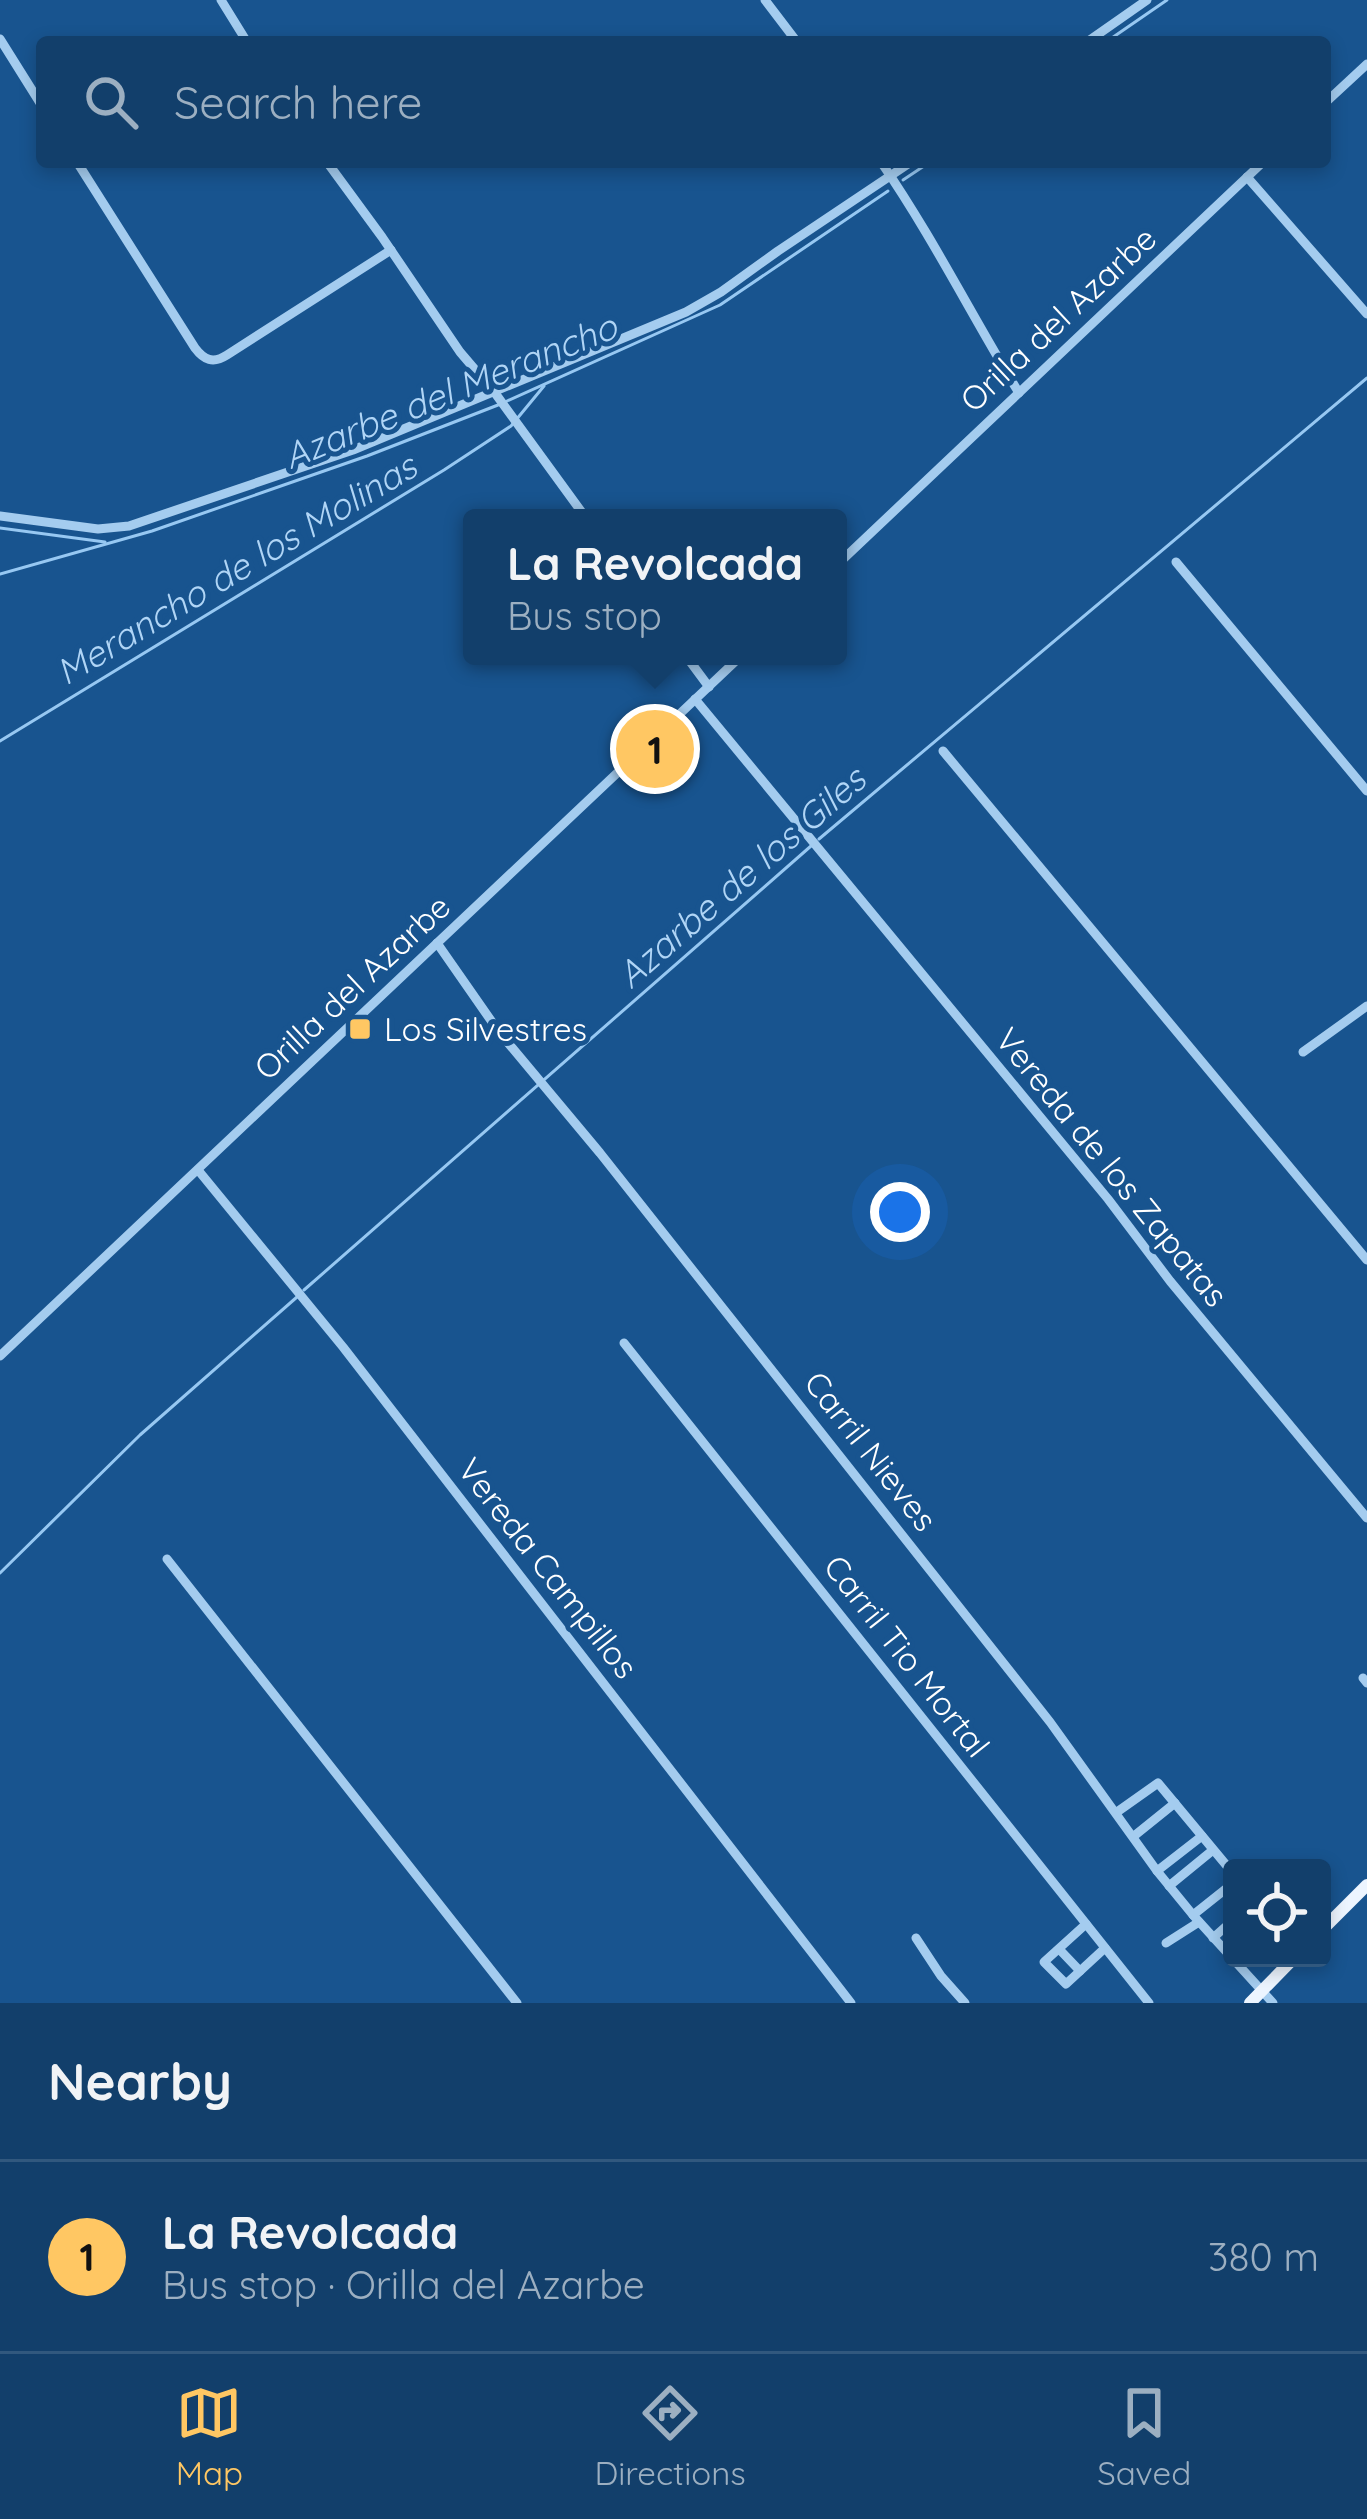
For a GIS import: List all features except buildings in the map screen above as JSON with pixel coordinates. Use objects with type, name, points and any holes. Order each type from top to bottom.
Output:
[{"type":"main road","points":[[1331,1921],[1367,1885]]},
{"type":"main road","points":[[1250,2003],[1285,1967]]},
{"type":"street","points":[[221,0],[243,36]]},
{"type":"street","points":[[765,0],[792,36]]},
{"type":"street","points":[[1096,36],[1147,0]]},
{"type":"street","points":[[0,39],[36,96]]},
{"type":"street","points":[[1331,97],[1367,64]]},
{"type":"street","points":[[81,168],[195,348],[208,360],[220,359],[391,250]]},
{"type":"street","points":[[331,168],[460,352],[579,509]]},
{"type":"street","points":[[885,168],[1019,393]]},
{"type":"street","points":[[0,516],[98,529],[129,526],[498,398],[590,350],[686,312],[901,168]]},
{"type":"street","name":"Orilla del Azarbe","points":[[847,555],[1256,168]]},
{"type":"street","points":[[1246,177],[1367,314]]},
{"type":"street","points":[[1176,562],[1367,791]]},
{"type":"street","points":[[693,665],[709,687]]},
{"type":"street","name":"Orilla del Azarbe","points":[[0,1356],[732,665]]},
{"type":"street","name":"Vereda de los Zapatas","points":[[695,699],[1367,1518]]},
{"type":"street","points":[[943,751],[1367,1260]]},
{"type":"street","name":"Carril Nieves","points":[[437,943],[499,1032],[792,1393],[1049,1721],[1157,1871],[1223,1947]]},
{"type":"street","points":[[1303,1052],[1367,1006]]},
{"type":"street","name":"Vereda Campillos","points":[[198,1170],[343,1347],[851,2003]]},
{"type":"street","name":"Carril Tio Mortal","points":[[624,1342],[1149,2003]]},
{"type":"street","points":[[167,1559],[517,2003]]},
{"type":"street","points":[[1117,1812],[1158,1783],[1223,1861]]},
{"type":"street","points":[[1134,1836],[1175,1803]]},
{"type":"street","points":[[1157,1871],[1202,1836]]},
{"type":"street","points":[[1169,1886],[1214,1850]]},
{"type":"street","points":[[1166,1943],[1223,1892]]},
{"type":"street","points":[[1086,1924],[1044,1962],[1066,1984],[1105,1948]]},
{"type":"street","points":[[1214,1938],[1223,1930]]},
{"type":"street","points":[[916,1938],[965,2003]]},
{"type":"street","points":[[1059,1949],[1080,1971]]},
{"type":"street","name":"Carril Nieves","points":[[1241,1967],[1273,2003]]},
{"type":"waterway","name":"Azarbe del Merancho","points":[[1115,36],[1167,0]]},
{"type":"waterway","name":"Azarbe del Merancho","points":[[903,180],[921,168]]},
{"type":"waterway","name":"Azarbe del Merancho","points":[[507,401],[720,305],[888,191]]},
{"type":"waterway","name":"Azarbe de los Giles","points":[[819,839],[1367,378]]},
{"type":"waterway","name":"Merancho de los Molinas","points":[[0,741],[444,470],[511,426],[544,386]]},
{"type":"waterway","name":"Azarbe del Merancho","points":[[0,574],[152,531],[498,405]]},
{"type":"waterway","points":[[0,528],[105,542]]},
{"type":"waterway","name":"Azarbe de los Giles","points":[[304,1290],[811,846]]},
{"type":"waterway","name":"Azarbe de los Giles","points":[[0,1573],[140,1435],[297,1297]]},
{"type":"place","name":"La Revolcada","points":[[655,749]]},
{"type":"place","name":"Los Silvestres","points":[[360,1029]]}]
